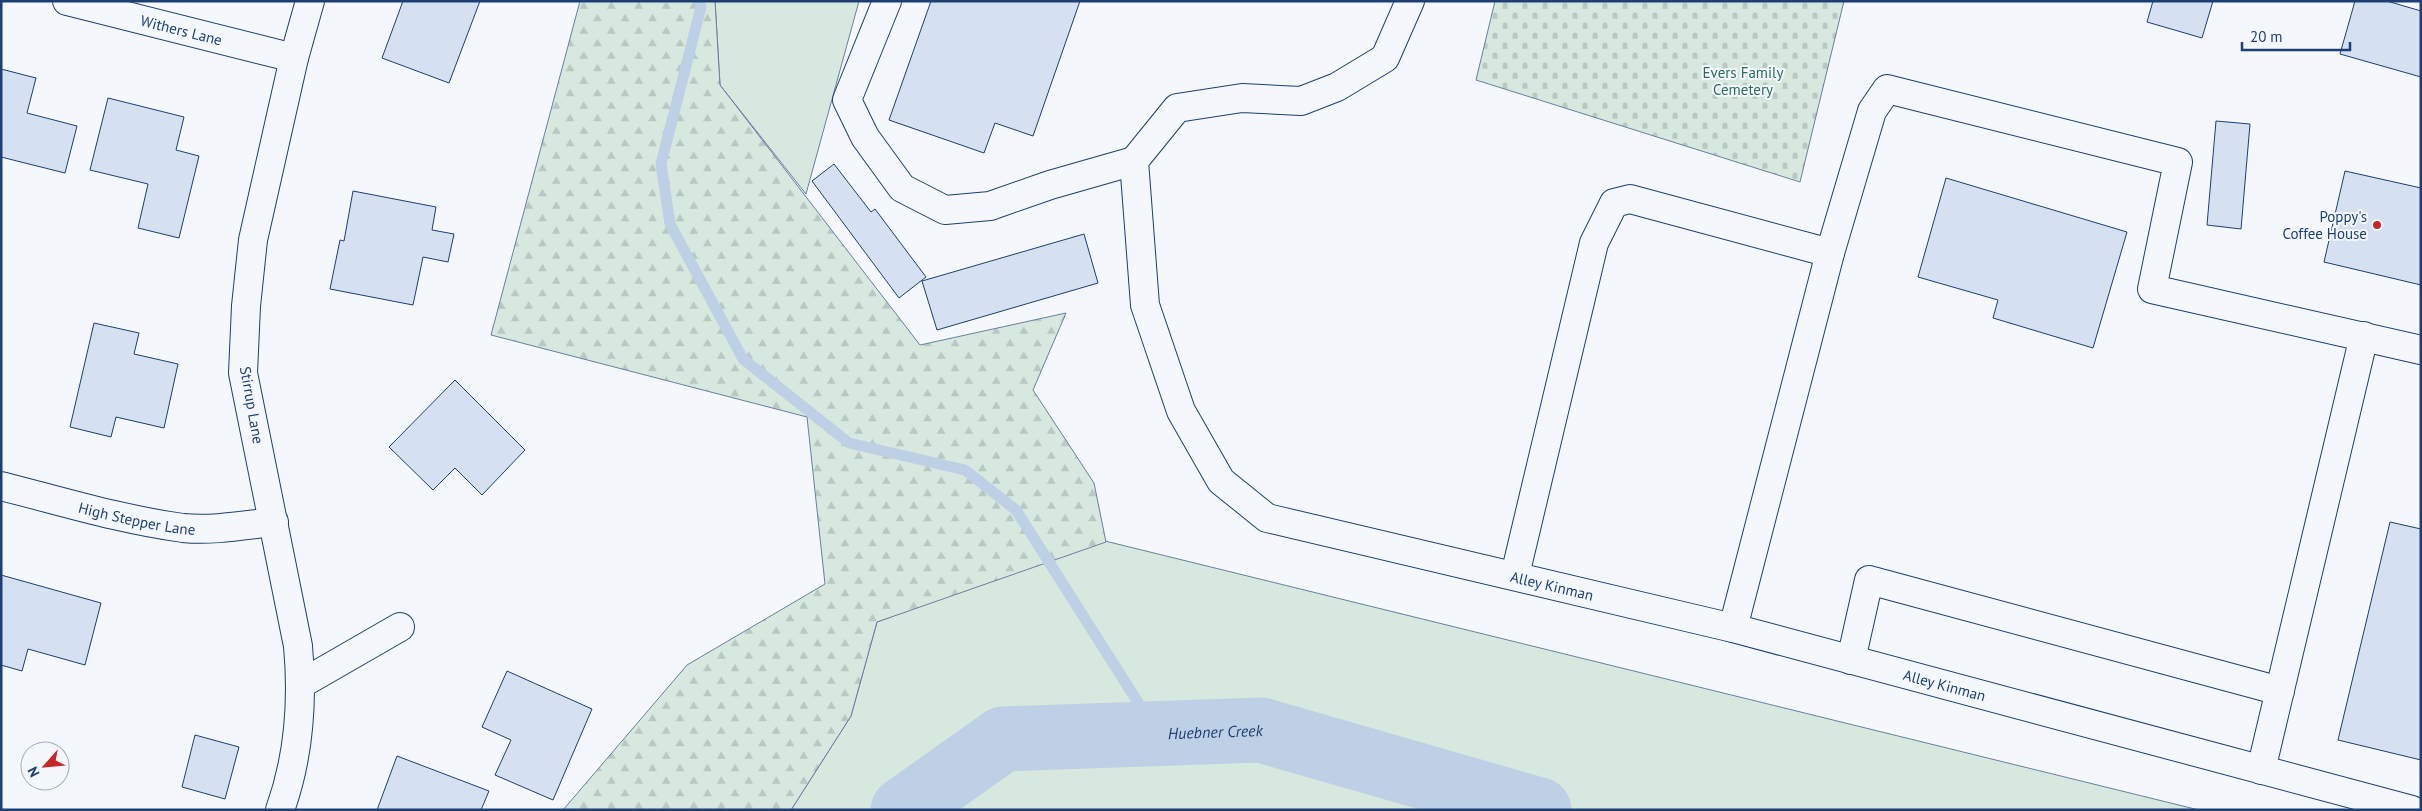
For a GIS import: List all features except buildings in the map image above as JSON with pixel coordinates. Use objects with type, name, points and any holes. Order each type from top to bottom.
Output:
[{"type":"street","name":"Withers Lane","points":[[67,1],[294,58]]},
{"type":"street","name":"Stirrup Lane","points":[[280,810],[285,796],[300,722],[301,684],[298,646],[243,373],[246,306],[253,240],[294,58],[310,1]]},
{"type":"street","points":[[887,1],[847,100],[865,138],[902,188],[945,210],[990,206],[1050,185],[1134,160],[1177,108],[1242,98],[1301,101],[1337,87],[1385,58],[1410,1]]},
{"type":"street","points":[[1733,628],[1830,253],[1872,111],[1886,89],[2178,162],[2152,288],[2421,350]]},
{"type":"street","name":"Alley Kinman","points":[[1134,160],[1146,305],[1181,410],[1221,480],[1267,518],[1733,628],[2412,810]]},
{"type":"street","points":[[1515,575],[1594,243],[1614,203],[1630,199],[1830,253]]},
{"type":"street","points":[[2262,770],[2364,336]]},
{"type":"street","name":"High Stepper Lane","points":[[1,486],[107,513],[184,528],[212,529],[274,522]]},
{"type":"street","points":[[1851,660],[1869,580],[2280,691]]},
{"type":"street","points":[[301,684],[400,628]]},
{"type":"green space","points":[[580,1],[715,1],[720,85],[920,345],[1066,313],[1033,390],[1094,483],[1106,542],[877,622],[851,716],[791,810],[563,810],[687,665],[825,584],[807,417],[491,335]]},
{"type":"green space","points":[[715,1],[859,1],[806,194],[720,85]]},
{"type":"green space","name":"Evers Family Cemetery","points":[[1495,1],[1844,1],[1800,182],[1476,80]]},
{"type":"green space","points":[[1097,539],[2199,810],[791,810],[851,716],[877,622]]},
{"type":"waterway","points":[[699,1],[701,7],[661,164],[670,224],[743,359],[849,443],[965,470],[1016,510],[1158,734]]},
{"type":"waterway","name":"Huebner Creek","points":[[903,810],[1003,739],[1261,730],[1539,810]]},
{"type":"place","name":"Poppy's Coffee House","points":[[2377,225]]}]
